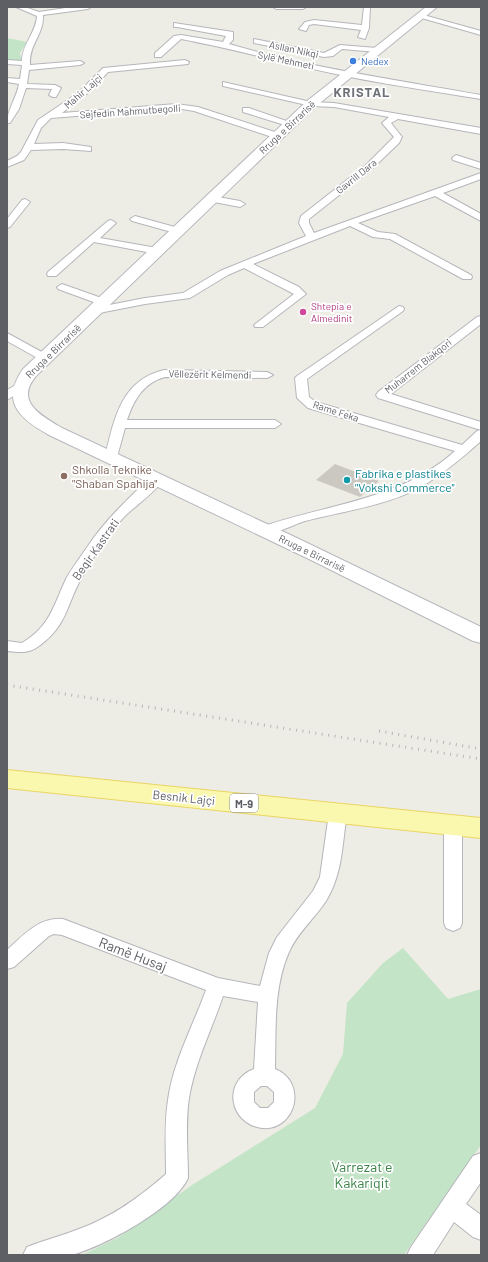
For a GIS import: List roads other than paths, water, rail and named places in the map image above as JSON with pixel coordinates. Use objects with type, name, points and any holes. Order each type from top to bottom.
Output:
[{"type":"main road","name":"Besnik Lajçi","points":[[7,779],[481,828]]},
{"type":"street","points":[[19,7],[42,12],[88,7]]},
{"type":"street","points":[[276,7],[303,7]]},
{"type":"street","points":[[367,7],[365,28],[362,38],[367,42]]},
{"type":"street","name":"Rruga e Birrarisë","points":[[432,7],[420,16],[367,42],[347,73],[322,102],[291,124],[278,136],[45,358],[13,392],[18,396],[21,404],[34,418],[156,479],[266,530],[481,636]]},
{"type":"street","points":[[8,118],[24,74],[26,51],[39,26],[42,12]]},
{"type":"street","points":[[420,16],[481,33]]},
{"type":"street","points":[[303,29],[307,23],[314,22],[365,28]]},
{"type":"street","points":[[177,25],[230,34],[229,40],[225,44]]},
{"type":"street","name":"Sylë Mehmeti","points":[[158,55],[178,37],[225,44],[259,55],[347,73],[481,97]]},
{"type":"street","points":[[332,40],[367,42]]},
{"type":"street","name":"Asllan Nikqi","points":[[258,41],[324,55],[330,54],[340,47],[367,42]]},
{"type":"street","points":[[7,62],[24,74],[58,88],[53,95]]},
{"type":"street","name":"Mahir Lajçi","points":[[9,166],[20,158],[29,147],[40,123],[65,107],[95,83],[106,70],[185,62]]},
{"type":"street","points":[[7,80],[24,74],[80,63]]},
{"type":"street","points":[[7,73],[24,74]]},
{"type":"street","points":[[226,84],[481,131]]},
{"type":"street","name":"Sejfedin Mahmutbegolli","points":[[49,116],[176,106],[195,109],[278,136]]},
{"type":"street","points":[[246,110],[291,124]]},
{"type":"street","name":"Gavrill Dara","points":[[312,238],[304,223],[304,218],[369,167],[396,141],[398,137],[397,134],[386,124],[396,116]]},
{"type":"street","points":[[29,147],[63,146],[88,150]]},
{"type":"street","points":[[456,158],[481,166]]},
{"type":"street","points":[[62,287],[99,307],[186,296],[224,273],[244,264],[350,223],[481,176]]},
{"type":"street","points":[[437,193],[481,218]]},
{"type":"street","points":[[212,199],[240,204]]},
{"type":"street","points":[[7,225],[25,202]]},
{"type":"street","points":[[135,219],[179,231]]},
{"type":"street","points":[[52,274],[111,223]]},
{"type":"street","points":[[350,223],[376,235],[392,236],[468,277]]},
{"type":"street","points":[[92,239],[157,251]]},
{"type":"street","points":[[244,264],[295,289],[301,294],[259,325]]},
{"type":"street","name":"Rame Feka","points":[[399,309],[301,378],[303,398],[312,405],[465,450]]},
{"type":"street","name":"Muharrem Blakqori","points":[[481,319],[382,395],[481,426]]},
{"type":"street","points":[[7,336],[45,358]]},
{"type":"street","name":"Vëllezërit Kelmendi","points":[[111,457],[127,404],[146,378],[154,374],[164,373],[267,375]]},
{"type":"street","points":[[120,424],[275,424]]},
{"type":"street","points":[[266,530],[298,519],[388,496],[429,476],[448,464],[481,434]]},
{"type":"street","name":"Beqir Kastrati","points":[[7,646],[24,648],[34,642],[47,630],[58,617],[74,578],[94,547],[120,514],[156,479]]},
{"type":"street","points":[[264,1077],[268,996],[279,954],[290,933],[329,877],[338,813]]},
{"type":"street","points":[[453,825],[453,923]]},
{"type":"street","name":"Ramë Husaj","points":[[7,961],[42,931],[52,926],[64,927],[217,986],[268,996]]},
{"type":"street","points":[[36,1255],[76,1243],[127,1218],[150,1203],[177,1178],[180,1091],[193,1048],[204,1023],[217,986]]},
{"type":"street","points":[[420,1255],[481,1163]]},
{"type":"street","points":[[452,1208],[481,1230]]},
{"type":"railway","points":[[7,685],[481,759]]},
{"type":"railway","points":[[379,731],[481,749]]},
{"type":"place","name":"Nedex","points":[[353,61]]},
{"type":"place","name":"Shtepia e Almedinit","points":[[303,312]]},
{"type":"place","name":"Shkolla Teknike \"Shaban Spahija\"","points":[[64,476]]},
{"type":"place","name":"Fabrika e plastikes \"Vokshi Commerce\"","points":[[347,480]]},
{"type":"district","name":"KRISTAL","points":[[362,92]]},
{"type":"park label","name":"Varrezat e Kakariqit","points":[[362,1174]]}]
